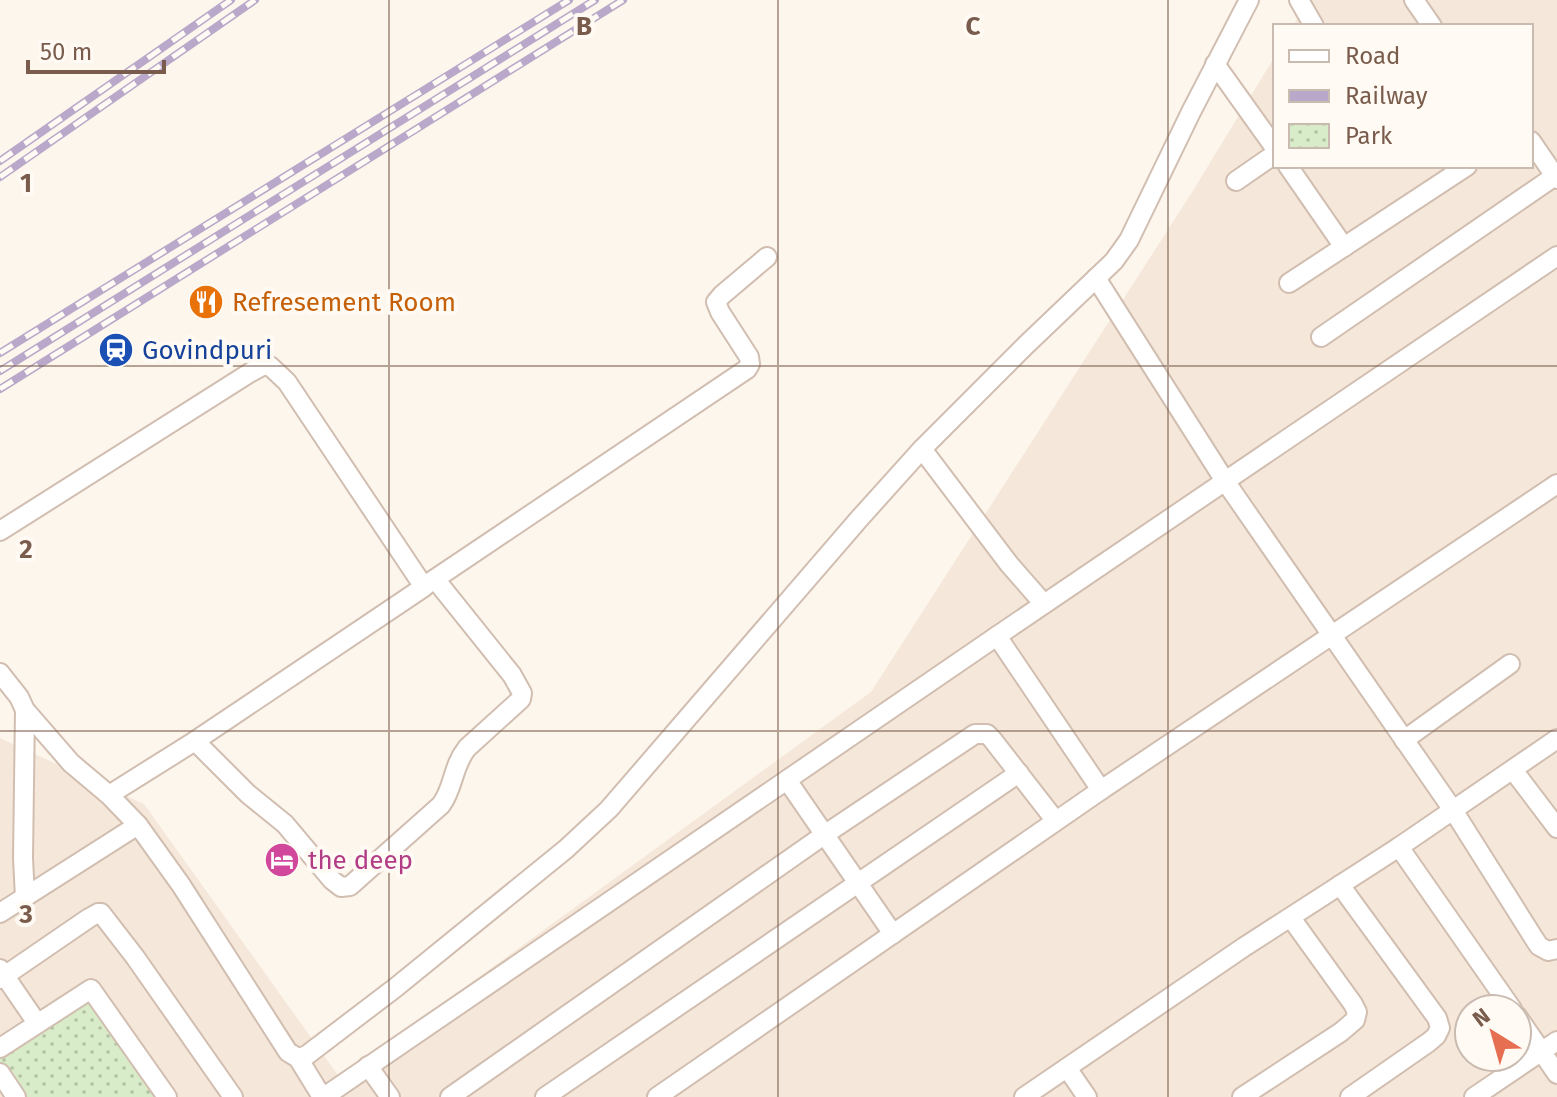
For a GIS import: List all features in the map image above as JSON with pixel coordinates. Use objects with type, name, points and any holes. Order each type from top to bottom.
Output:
[{"type":"street","points":[[298,1058],[313,1052],[395,988],[566,849],[609,809],[922,449],[1114,261],[1129,240],[1249,0]]},
{"type":"street","points":[[1299,0],[1313,24]]},
{"type":"street","points":[[1414,0],[1431,24]]},
{"type":"street","points":[[1215,64],[1273,148]]},
{"type":"street","points":[[1321,337],[1556,177],[1533,144]]},
{"type":"street","points":[[1236,181],[1273,153]]},
{"type":"street","points":[[1289,168],[1344,247]]},
{"type":"street","points":[[1289,283],[1464,168]]},
{"type":"street","points":[[0,673],[25,710],[71,763],[138,825],[181,885],[282,1045],[298,1058],[323,1097],[1557,256]]},
{"type":"street","points":[[109,795],[195,741],[747,369],[749,357],[716,302],[767,257]]},
{"type":"street","points":[[1096,278],[1225,481],[1453,810],[1539,946],[1548,951],[1557,949]]},
{"type":"street","points":[[0,531],[251,372],[262,366],[270,366],[287,382],[430,583],[512,675],[522,693],[518,704],[461,755],[441,805],[350,886],[341,887],[332,880],[285,824],[248,794],[195,741]]},
{"type":"street","points":[[922,449],[1009,564],[1044,604]]},
{"type":"street","points":[[657,1097],[1055,820],[1557,484]]},
{"type":"street","points":[[997,636],[1101,790]]},
{"type":"street","points":[[1404,740],[1510,664]]},
{"type":"street","points":[[25,710],[25,898]]},
{"type":"street","points":[[450,1097],[824,835],[975,734],[987,734],[1055,820]]},
{"type":"street","points":[[1024,1097],[1557,739]]},
{"type":"street","points":[[1513,770],[1557,828]]},
{"type":"street","points":[[545,1097],[1019,773]]},
{"type":"street","points":[[787,780],[893,934]]},
{"type":"street","points":[[0,913],[138,825]]},
{"type":"street","points":[[1399,847],[1501,993]]},
{"type":"street","points":[[1340,885],[1437,1018],[1440,1028],[1429,1042],[1350,1097]]},
{"type":"street","points":[[37,1023],[2,974],[101,913],[233,1097]]},
{"type":"street","points":[[1250,1095],[1348,1027],[1355,1020],[1357,1012],[1291,918]]},
{"type":"street","points":[[0,1048],[91,989],[167,1097]]},
{"type":"street","points":[[1533,1031],[1549,1046],[1557,1074]]},
{"type":"street","points":[[1474,1097],[1549,1046]]},
{"type":"street","points":[[368,1066],[390,1097]]},
{"type":"street","points":[[1067,1068],[1087,1097]]},
{"type":"street","points":[[0,1073],[16,1097]]},
{"type":"shaded area","points":[[1309,0],[1557,0],[1557,1097],[0,1097],[0,738],[144,804],[340,1078],[871,692],[1194,189],[1273,59],[1273,168],[1533,168],[1533,24],[1294,24]]},
{"type":"green space","points":[[90,997],[158,1097],[23,1097],[0,1064],[0,1057]]},
{"type":"railway","points":[[0,161],[231,0]]},
{"type":"railway","points":[[0,177],[255,0]]},
{"type":"railway","points":[[0,353],[569,0]]},
{"type":"railway","points":[[0,371],[595,0]]},
{"type":"railway","points":[[0,389],[623,0]]},
{"type":"place","name":"Refresement Room","points":[[206,302]]},
{"type":"place","name":"Govindpuri","points":[[116,350]]},
{"type":"place","name":"the deep","points":[[282,860]]}]
